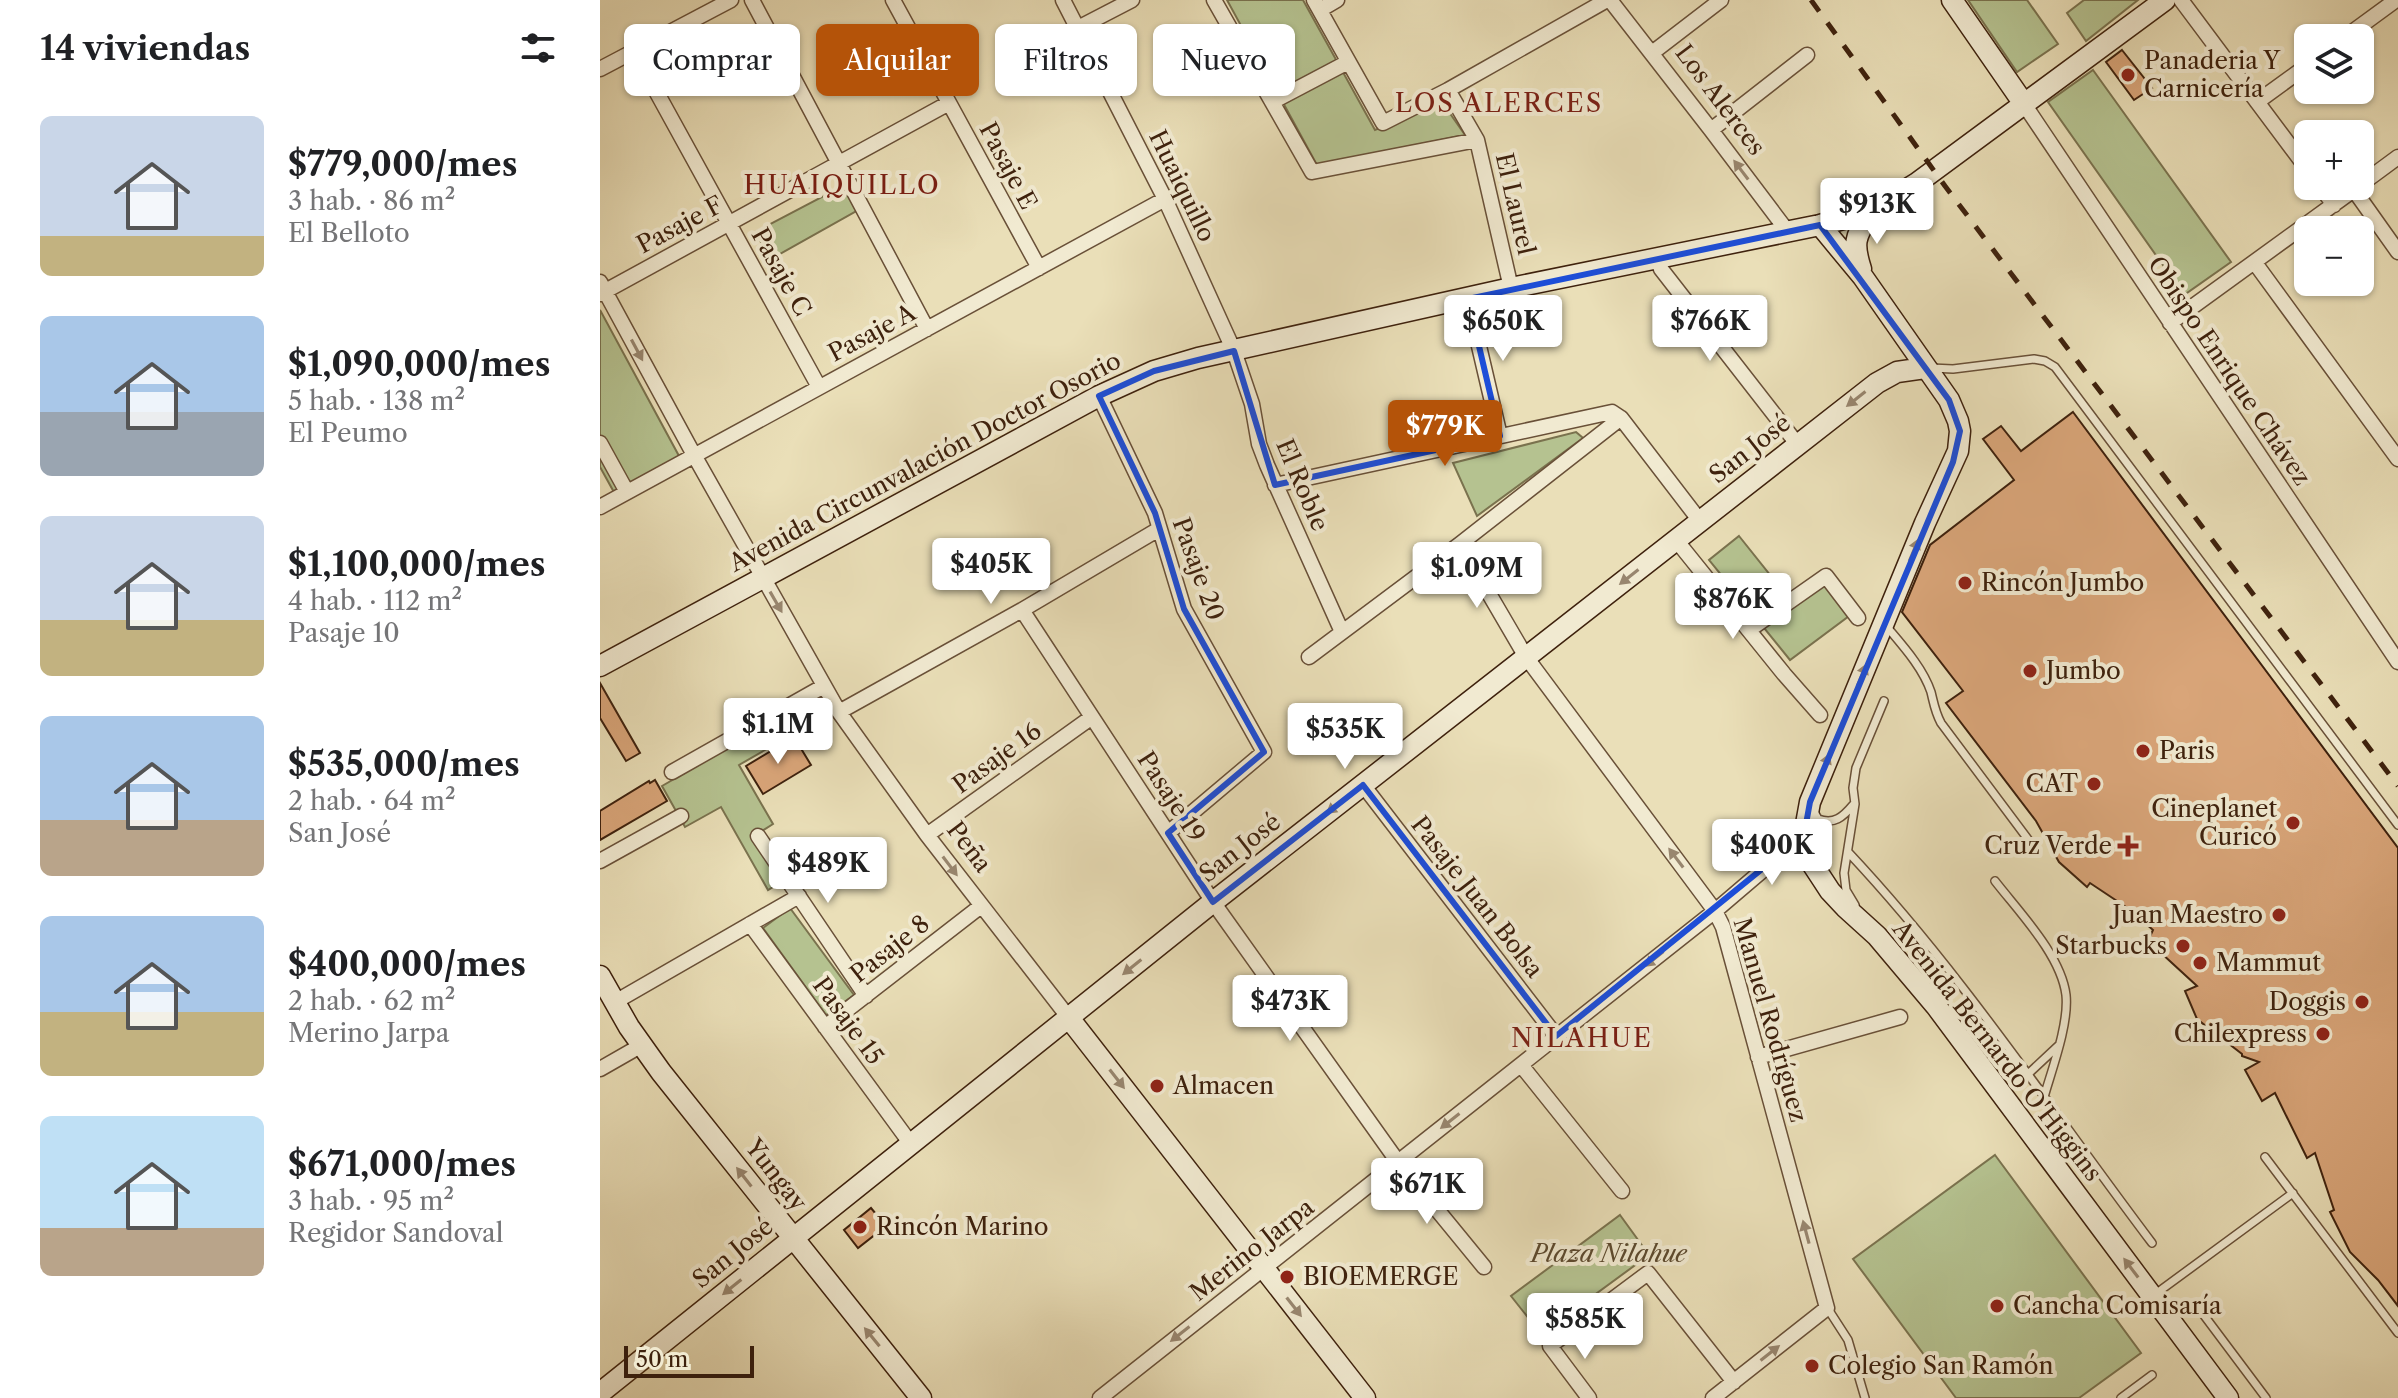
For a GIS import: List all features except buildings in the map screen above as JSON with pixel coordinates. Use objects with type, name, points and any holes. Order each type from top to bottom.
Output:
[{"type":"main road","points":[[1952,0],[2024,104]]},
{"type":"main road","name":"Avenida Circunvalación Doctor Osorio","points":[[600,666],[1099,396],[1154,371],[1511,288],[1658,260],[1870,212],[1896,198],[2165,0]]},
{"type":"main road","points":[[1863,277],[1855,239],[1870,212]]},
{"type":"main road","points":[[1804,835],[1810,802],[1883,622],[1958,451],[1960,431],[1949,400],[1863,277],[1820,225]]},
{"type":"main road","name":"San José","points":[[600,1393],[1213,902],[1877,383],[1897,372],[1925,368]]},
{"type":"main road","name":"Avenida Bernardo O'Higgins","points":[[1804,835],[1811,862],[1830,891],[1877,936],[1936,1006],[2228,1398]]},
{"type":"main road","name":"Yungay","points":[[600,976],[642,1045],[921,1398]]},
{"type":"main road","name":"Peña","points":[[1069,1018],[1365,1398]]},
{"type":"street","points":[[685,24],[731,0]]},
{"type":"street","points":[[752,0],[927,329]]},
{"type":"street","name":"Pasaje E","points":[[893,0],[1039,268]]},
{"type":"street","name":"Huaiquillo","points":[[1063,0],[1076,24]]},
{"type":"street","points":[[1086,24],[1132,0]]},
{"type":"street","points":[[1214,0],[1312,172],[1477,140]]},
{"type":"street","points":[[1337,0],[1317,5],[1383,123],[1608,0]]},
{"type":"street","name":"Los Alerces","points":[[1608,0],[1788,232]]},
{"type":"street","points":[[1652,53],[1721,0]]},
{"type":"street","points":[[2181,0],[2294,151]]},
{"type":"street","points":[[2363,24],[2396,0]]},
{"type":"street","points":[[1711,130],[1807,55]]},
{"type":"street","points":[[600,69],[624,56]]},
{"type":"street","points":[[1272,102],[1348,62]]},
{"type":"street","points":[[2257,102],[2294,75]]},
{"type":"street","name":"El Laurel","points":[[1448,90],[1477,140],[1511,288]]},
{"type":"street","name":"Pasaje C","points":[[659,96],[819,387]]},
{"type":"street","name":"Huaiquillo","points":[[1113,96],[1165,199],[1234,351]]},
{"type":"street","name":"Pasaje F","points":[[602,289],[729,224],[949,103]]},
{"type":"street","name":"Obispo Enrique Chávez","points":[[2024,104],[2398,662]]},
{"type":"street","points":[[2374,175],[2398,157]]},
{"type":"street","name":"Pasaje A","points":[[600,507],[1165,199]]},
{"type":"street","points":[[2330,200],[2334,205]]},
{"type":"street","points":[[2170,323],[2341,200]]},
{"type":"street","points":[[2366,200],[2398,252]]},
{"type":"street","points":[[1658,260],[1661,269],[1798,445]]},
{"type":"street","points":[[2255,263],[2398,459]]},
{"type":"street","name":"Peña","points":[[602,289],[839,712],[927,835],[1069,1018]]},
{"type":"street","points":[[1468,299],[1500,436]]},
{"type":"street","name":"El Roble","points":[[1234,351],[1252,404],[1259,444],[1342,632]]},
{"type":"street","name":"Pasaje 20","points":[[1099,396],[1155,513],[1177,590],[1191,625],[1264,752],[1168,833]]},
{"type":"street","points":[[1275,485],[1612,412],[1621,418],[1700,521]]},
{"type":"street","points":[[1309,657],[1621,418]]},
{"type":"street","points":[[600,443],[627,492]]},
{"type":"street","points":[[839,712],[1159,529]]},
{"type":"street","points":[[1676,540],[1820,715]]},
{"type":"street","name":"Manuel Rodríguez","points":[[1460,544],[1526,657],[1715,911],[1723,927],[1827,1308]]},
{"type":"street","points":[[1749,630],[1826,576],[1858,618]]},
{"type":"street","name":"Pasaje 19","points":[[1022,610],[1213,902],[1398,1162],[1484,1267]]},
{"type":"street","points":[[672,772],[824,686]]},
{"type":"street","name":"Pasaje 16","points":[[927,835],[1092,717]]},
{"type":"street","name":"Pasaje Juan Bolsa","points":[[1363,785],[1556,1036]]},
{"type":"street","points":[[600,861],[681,816]]},
{"type":"street","name":"Merino Jarpa","points":[[1100,1398],[1715,911],[1804,835]]},
{"type":"street","points":[[758,836],[866,996]]},
{"type":"street","points":[[615,1002],[799,896]]},
{"type":"street","name":"Pasaje 8","points":[[825,1027],[981,906]]},
{"type":"street","name":"Pasaje 15","points":[[750,924],[911,1144]]},
{"type":"street","points":[[1758,1057],[1900,1017]]},
{"type":"street","points":[[600,1069],[642,1045]]},
{"type":"street","points":[[1521,1065],[1622,1191]]},
{"type":"street","points":[[1589,1398],[1550,1346],[1648,1273],[1734,1382]]},
{"type":"street","points":[[1713,1398],[1827,1308]]},
{"type":"lane","points":[[1925,368],[1953,369],[2034,359],[2055,367],[2398,825]]},
{"type":"lane","points":[[1883,622],[1922,674],[1941,723],[2036,850]]},
{"type":"lane","points":[[1877,936],[1846,890],[1844,873],[1855,804],[1853,788],[1856,768],[1884,701]]},
{"type":"lane","points":[[1810,802],[1818,819],[1825,821],[1840,819],[1855,804]]},
{"type":"lane","points":[[1848,852],[1946,968],[2152,1243]]},
{"type":"lane","points":[[1995,881],[2050,954],[2062,979],[2066,997],[2060,1045],[2044,1097]]},
{"type":"lane","points":[[2027,1075],[2060,1045]]},
{"type":"lane","points":[[2265,1157],[2398,1333]]},
{"type":"lane","points":[[2153,1297],[2293,1193]]},
{"type":"lane","points":[[1827,1308],[1848,1340],[1865,1398]]},
{"type":"lane","points":[[2200,1310],[2266,1398]]},
{"type":"lane","points":[[2121,1398],[2152,1375]]},
{"type":"highlighted area","points":[[1820,225],[1949,400],[1960,431],[1953,462],[1810,802],[1804,835],[1556,1036],[1363,785],[1213,902],[1168,833],[1264,752],[1184,609],[1155,513],[1099,396],[1154,371],[1234,351],[1275,485],[1500,436],[1468,299]]},
{"type":"green space","points":[[1227,0],[1303,0],[1375,130],[1442,102],[1465,135],[1317,165],[1279,96],[1295,96],[1295,24],[1240,24]]},
{"type":"green space","points":[[1968,0],[2027,0],[2058,44],[2017,72]]},
{"type":"green space","points":[[2084,0],[2138,0],[2086,41],[2067,13]]},
{"type":"green space","points":[[2093,70],[2231,262],[2184,295],[2048,102]]},
{"type":"green space","points":[[854,180],[867,205],[771,259],[755,232]]},
{"type":"green space","points":[[600,310],[679,456],[615,494],[600,467]]},
{"type":"green space","points":[[1576,432],[1583,438],[1477,516],[1453,463]]},
{"type":"green space","points":[[1739,536],[1790,600],[1820,579],[1849,616],[1790,660],[1709,560]]},
{"type":"green space","points":[[792,711],[803,728],[739,765],[773,824],[754,836],[781,882],[768,890],[721,807],[685,827],[662,786]]},
{"type":"green space","points":[[790,908],[854,995],[826,1015],[763,928]]},
{"type":"green space","name":"Cancha Comisaría","points":[[1995,1155],[2141,1353],[2079,1398],[1956,1398],[1853,1259]]},
{"type":"green space","name":"Plaza Nilahue","points":[[1620,1215],[1649,1255],[1541,1334],[1511,1296]]},
{"type":"railway","points":[[1811,0],[1945,186],[2398,786]]},
{"type":"place","name":"Panaderia Y Carnicería","points":[[2128,75]]},
{"type":"place","name":"Rincón Jumbo","points":[[1965,583]]},
{"type":"place","name":"Jumbo","points":[[2030,671]]},
{"type":"place","name":"Paris","points":[[2143,751]]},
{"type":"place","name":"CAT","points":[[2094,784]]},
{"type":"place","name":"Cineplanet Curicó","points":[[2293,823]]},
{"type":"place","name":"Cruz Verde","points":[[2128,846]]},
{"type":"place","name":"Juan Maestro","points":[[2279,915]]},
{"type":"place","name":"Starbucks","points":[[2183,946]]},
{"type":"place","name":"Mammut","points":[[2200,963]]},
{"type":"place","name":"Doggis","points":[[2362,1002]]},
{"type":"place","name":"Chilexpress","points":[[2323,1034]]},
{"type":"place","name":"Almacen","points":[[1157,1086]]},
{"type":"place","name":"Rincón Marino","points":[[860,1227]]},
{"type":"place","name":"BIOEMERGE","points":[[1287,1277]]},
{"type":"place","name":"Cancha Comisaría","points":[[1997,1306]]},
{"type":"place","name":"Colegio San Ramón","points":[[1812,1366]]},
{"type":"district","name":"LOS ALERCES","points":[[1499,103]]},
{"type":"district","name":"HUAIQUILLO","points":[[842,185]]},
{"type":"district","name":"NILAHUE","points":[[1582,1038]]}]
